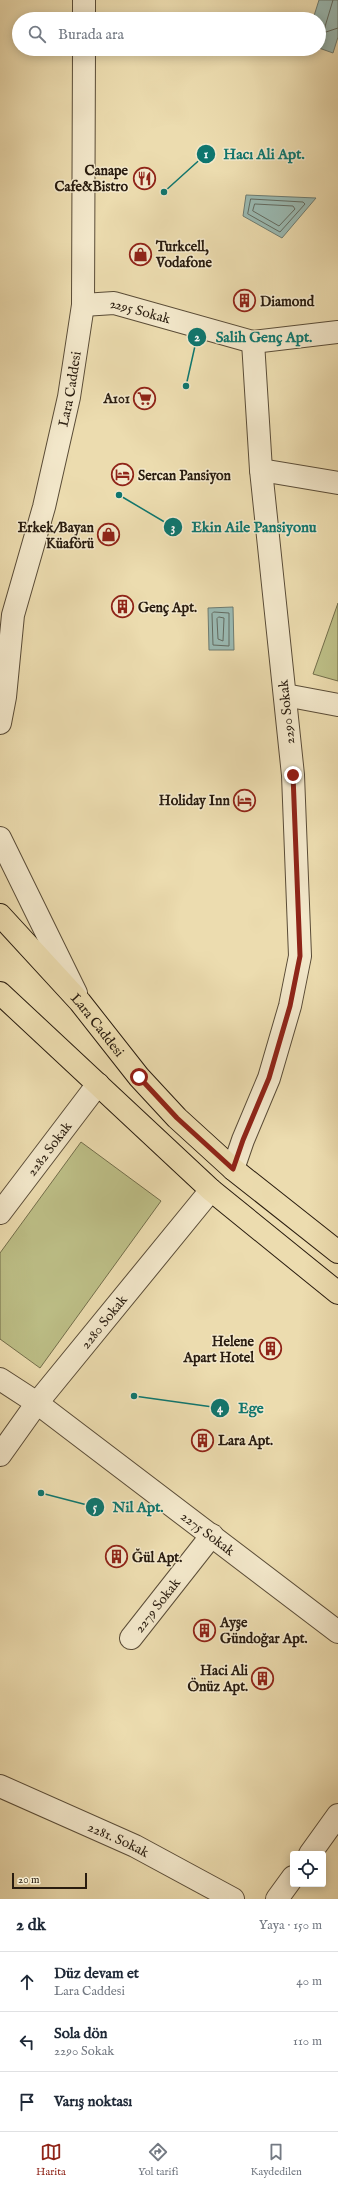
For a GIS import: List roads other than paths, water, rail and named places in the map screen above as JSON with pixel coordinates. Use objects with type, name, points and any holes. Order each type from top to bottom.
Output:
[{"type":"main road","points":[[0,915],[80,1002]]},
{"type":"main road","points":[[0,993],[210,1190],[338,1293]]},
{"type":"main road","name":"Lara Caddesi","points":[[80,1002],[144,1082],[177,1118],[233,1169],[338,1252]]},
{"type":"street","points":[[84,0],[84,12]]},
{"type":"street","name":"Lara Caddesi","points":[[0,723],[5,697],[13,615],[44,507],[69,397],[83,305],[84,56]]},
{"type":"street","name":"2295 Sokak","points":[[83,305],[114,303],[253,342],[338,332]]},
{"type":"street","name":"2290 Sokak","points":[[233,1169],[243,1140],[269,1078],[290,1006],[300,956],[293,775],[261,470],[253,342]]},
{"type":"street","points":[[261,470],[338,482]]},
{"type":"street","points":[[0,641],[13,615]]},
{"type":"street","points":[[0,662],[13,615]]},
{"type":"street","points":[[285,694],[338,705]]},
{"type":"street","name":"Lara Caddesi","points":[[0,838],[80,1002]]},
{"type":"street","name":"2282 Sokak","points":[[0,1213],[98,1084]]},
{"type":"street","name":"2280 Sokak","points":[[0,1455],[37,1403],[210,1190]]},
{"type":"street","name":"2275 Sokak","points":[[0,1379],[37,1403],[338,1632]]},
{"type":"street","name":"2279 Sokak","points":[[132,1638],[212,1535]]},
{"type":"street","name":"2281. Sokak","points":[[0,1786],[135,1846],[233,1899]]},
{"type":"street","points":[[312,1851],[338,1815]]},
{"type":"street","points":[[277,1899],[290,1881]]},
{"type":"water","points":[[319,0],[338,0],[338,37],[333,53],[326,50],[326,12],[315,12]]},
{"type":"water","points":[[246,195],[316,198],[282,238],[243,216]]},
{"type":"water","points":[[233,607],[234,650],[209,650],[208,608]]},
{"type":"place","name":"Canape Cafe&Bistro","points":[[144,178]]},
{"type":"place","name":"Hacı Ali Apt.","points":[[164,192]]},
{"type":"place","name":"Turkcell, Vodafone","points":[[140,254]]},
{"type":"place","name":"Diamond","points":[[245,301]]},
{"type":"place","name":"Salih Genç Apt.","points":[[186,386]]},
{"type":"place","name":"A101","points":[[145,398]]},
{"type":"place","name":"Sercan Pansiyon","points":[[123,475]]},
{"type":"place","name":"Ekin Aile Pansiyonu","points":[[119,495]]},
{"type":"place","name":"Erkek/Bayan Küaförü","points":[[109,535]]},
{"type":"place","name":"Genç Apt.","points":[[123,607]]},
{"type":"place","name":"Holiday Inn","points":[[245,800]]},
{"type":"place","name":"Helene Apart Hotel","points":[[270,1349]]},
{"type":"place","name":"Ege","points":[[134,1396]]},
{"type":"place","name":"Lara Apt.","points":[[203,1440]]},
{"type":"place","name":"Nil Apt.","points":[[41,1493]]},
{"type":"place","name":"Ğül Apt.","points":[[117,1557]]},
{"type":"place","name":"Ayşe Gündoğar Apt.","points":[[204,1630]]},
{"type":"place","name":"Haci Ali Önüz Apt.","points":[[263,1678]]}]
